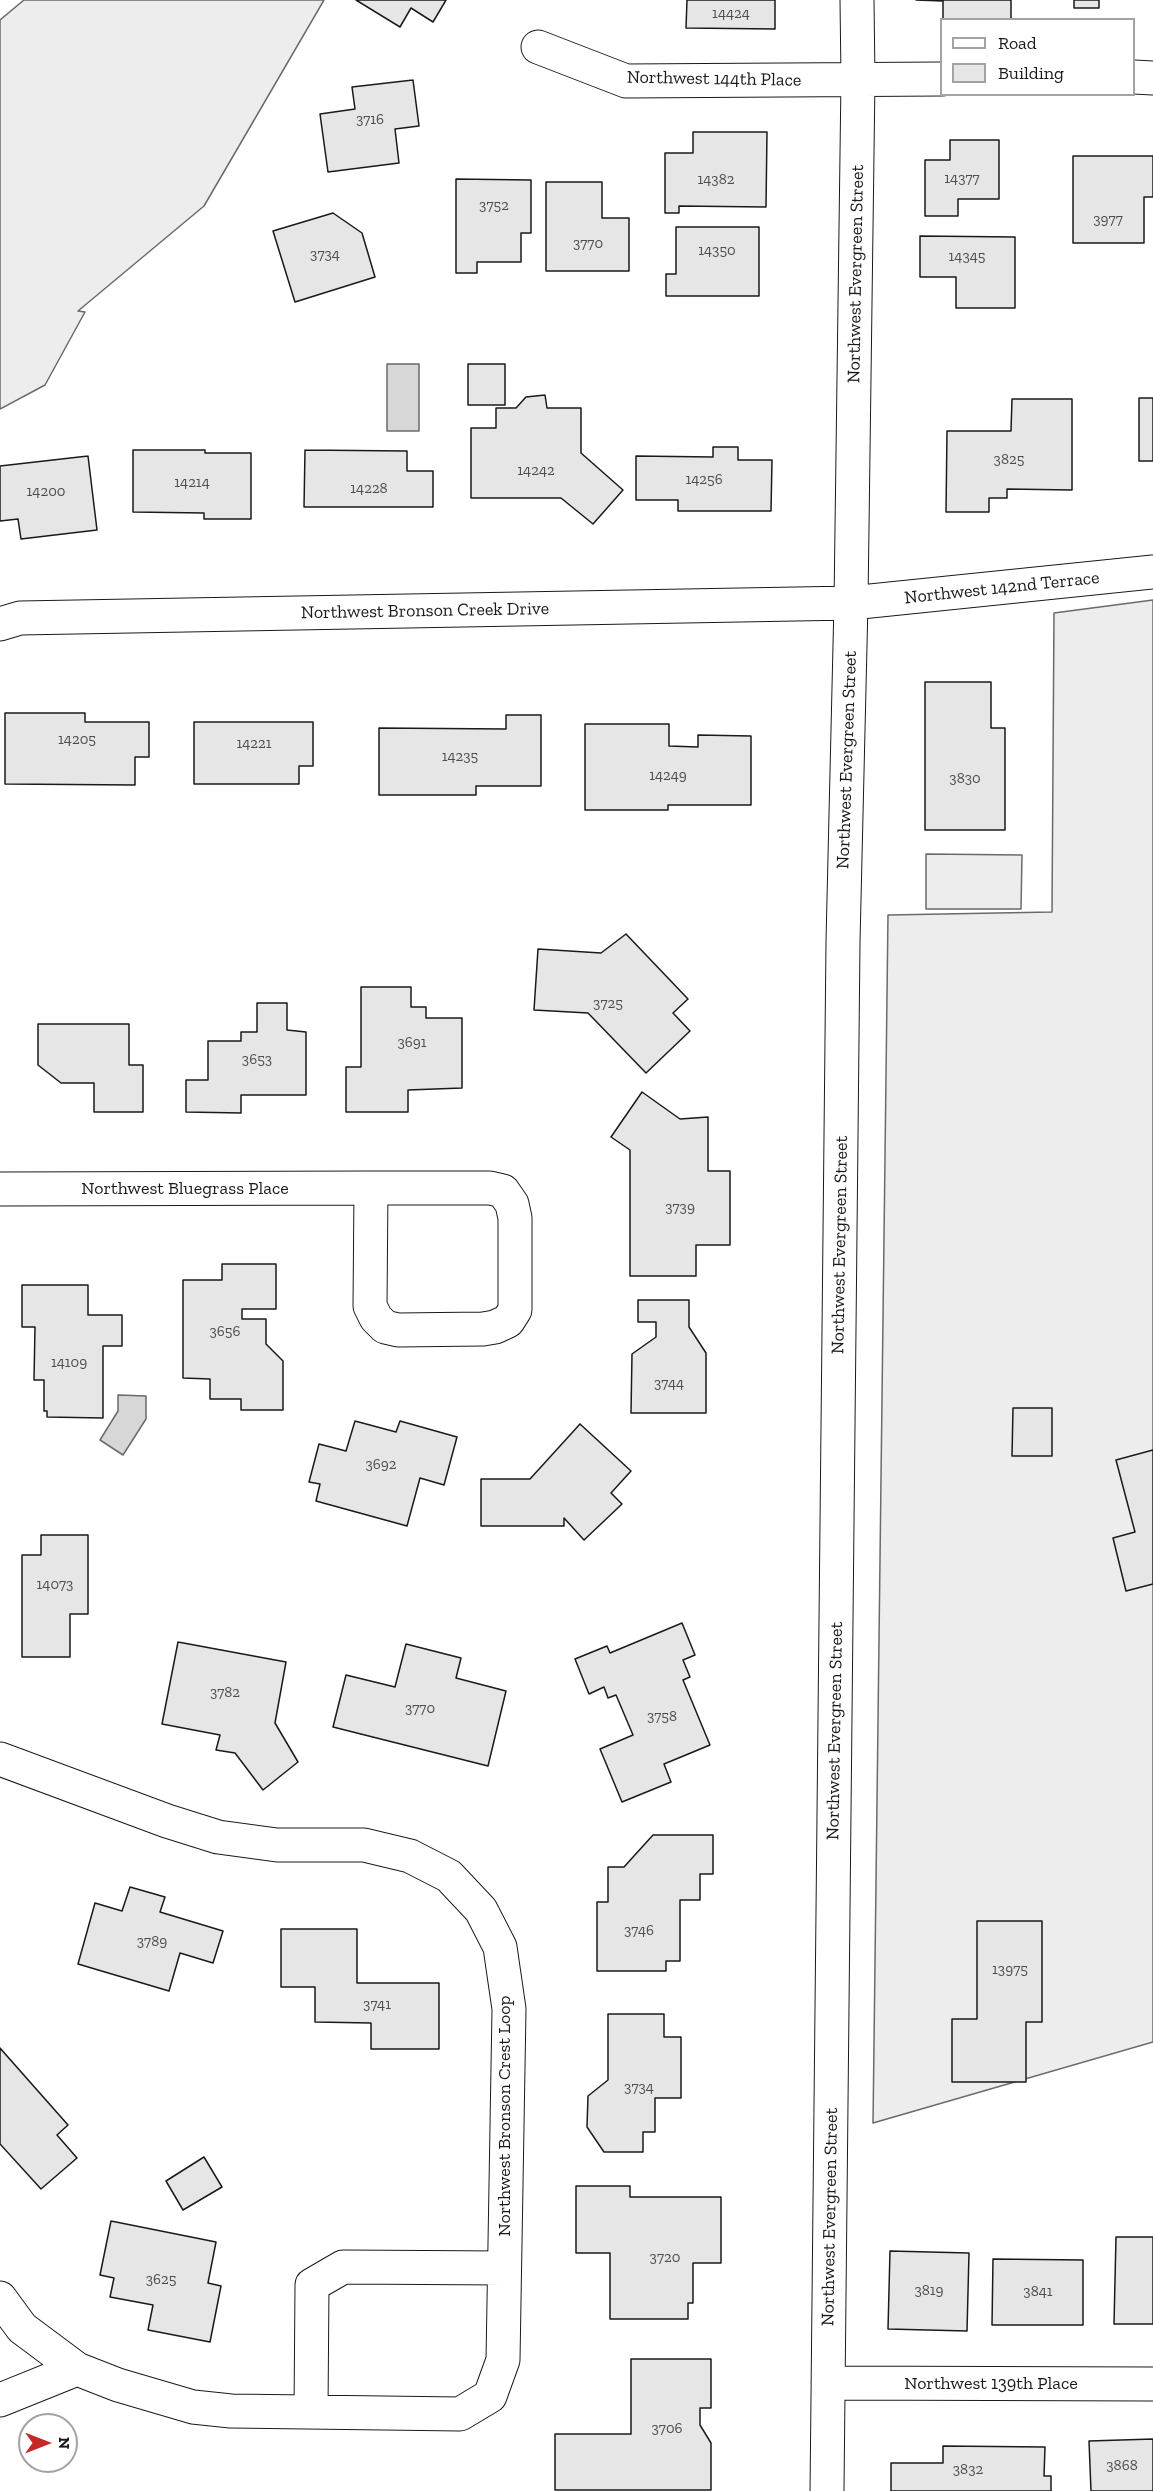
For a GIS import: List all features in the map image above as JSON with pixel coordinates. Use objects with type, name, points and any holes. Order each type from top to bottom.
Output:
[{"type":"street","name":"Northwest Evergreen Street","points":[[827,2491],[843,942],[851,603],[857,0]]},
{"type":"street","name":"Northwest 144th Place","points":[[538,47],[626,81],[940,79]]},
{"type":"street","points":[[1135,77],[1153,78]]},
{"type":"street","name":"Northwest 142nd Terrace","points":[[851,603],[1153,572]]},
{"type":"street","name":"Northwest Bronson Creek Drive","points":[[0,624],[20,618],[851,603]]},
{"type":"street","name":"Northwest Bluegrass Place","points":[[0,1189],[371,1188],[490,1188],[503,1191],[512,1204],[515,1218],[515,1310],[508,1321],[483,1329],[398,1330],[385,1327],[376,1318],[370,1306],[371,1188]]},
{"type":"street","name":"Northwest Bronson Crest Loop","points":[[0,1759],[166,1821],[218,1837],[277,1845],[364,1845],[410,1856],[449,1876],[481,1910],[500,1947],[509,2009],[503,2360],[490,2396],[460,2414],[231,2411],[193,2407],[118,2385],[77,2369],[22,2328],[0,2298]]},
{"type":"street","points":[[311,2412],[312,2285],[343,2267],[504,2268]]},
{"type":"street","points":[[0,2400],[77,2369]]},
{"type":"street","name":"Northwest 139th Place","points":[[828,2383],[1153,2384]]},
{"type":"shaded area","points":[[24,0],[324,0],[204,206],[78,311],[85,312],[45,385],[0,409],[0,20]]},
{"type":"shaded area","points":[[387,364],[419,364],[419,431],[387,431]]},
{"type":"shaded area","points":[[1153,600],[1153,2042],[873,2123],[888,915],[1052,912],[1054,613]]},
{"type":"shaded area","points":[[926,854],[1022,855],[1021,909],[926,909]]},
{"type":"shaded area","points":[[118,1395],[146,1396],[146,1419],[123,1455],[100,1440],[118,1411]]},
{"type":"building","points":[[356,0],[446,0],[433,22],[411,8],[400,27]]},
{"type":"building","points":[[687,0],[775,0],[775,29],[686,28]]},
{"type":"building","points":[[916,0],[1011,0],[1011,18],[943,18],[943,1]]},
{"type":"building","points":[[1074,0],[1099,0],[1099,8],[1074,8]]},
{"type":"building","points":[[413,80],[419,126],[395,129],[399,163],[328,172],[320,114],[355,109],[352,87]]},
{"type":"building","points":[[693,132],[767,132],[766,207],[679,206],[679,213],[665,213],[665,153],[693,153]]},
{"type":"building","points":[[950,140],[999,140],[999,199],[958,199],[958,216],[925,216],[925,160],[950,160]]},
{"type":"building","points":[[1073,156],[1153,156],[1153,197],[1144,197],[1144,243],[1073,243]]},
{"type":"building","points":[[456,179],[531,180],[531,233],[521,233],[521,262],[477,262],[477,273],[456,273]]},
{"type":"building","points":[[546,182],[602,182],[602,218],[629,218],[629,271],[546,271]]},
{"type":"building","points":[[333,213],[362,233],[375,277],[295,302],[273,231]]},
{"type":"building","points":[[676,227],[759,227],[759,296],[666,296],[666,274],[676,274]]},
{"type":"building","points":[[920,236],[1015,237],[1015,308],[956,308],[956,277],[920,277]]},
{"type":"building","points":[[468,364],[505,364],[505,405],[468,405]]},
{"type":"building","points":[[545,395],[547,408],[581,408],[581,453],[623,490],[593,524],[561,498],[471,498],[471,428],[496,428],[496,408],[516,408],[526,397]]},
{"type":"building","points":[[1139,398],[1153,398],[1153,461],[1139,461]]},
{"type":"building","points":[[1012,399],[1072,399],[1072,490],[1007,489],[1007,498],[989,498],[989,512],[946,512],[947,431],[1011,431]]},
{"type":"building","points":[[713,447],[738,447],[738,460],[772,460],[771,511],[678,511],[678,500],[636,500],[636,456],[713,457]]},
{"type":"building","points":[[133,450],[205,450],[205,453],[251,453],[251,519],[204,519],[204,513],[133,512]]},
{"type":"building","points":[[305,450],[407,451],[407,471],[433,471],[433,507],[304,507]]},
{"type":"building","points":[[88,456],[97,530],[21,539],[18,519],[0,521],[0,466]]},
{"type":"building","points":[[925,682],[991,682],[991,728],[1005,728],[1005,830],[925,830]]},
{"type":"building","points":[[5,713],[85,713],[85,722],[149,722],[149,757],[135,757],[135,785],[5,784]]},
{"type":"building","points":[[506,715],[541,715],[541,786],[476,786],[476,795],[379,795],[379,728],[506,729]]},
{"type":"building","points":[[194,722],[313,722],[313,766],[299,766],[299,784],[194,784]]},
{"type":"building","points":[[585,724],[669,724],[669,746],[698,747],[698,735],[751,736],[751,805],[668,805],[668,810],[585,810]]},
{"type":"building","points":[[626,934],[688,999],[673,1013],[690,1031],[646,1073],[588,1013],[534,1010],[538,949],[601,953]]},
{"type":"building","points":[[361,987],[411,987],[411,1007],[426,1007],[426,1018],[462,1018],[462,1088],[408,1090],[408,1112],[346,1112],[346,1067],[361,1067]]},
{"type":"building","points":[[257,1003],[287,1003],[287,1030],[306,1032],[306,1095],[241,1095],[241,1113],[186,1112],[186,1080],[208,1080],[208,1041],[241,1041],[241,1032],[257,1032]]},
{"type":"building","points":[[38,1024],[129,1024],[129,1065],[143,1065],[143,1112],[94,1112],[94,1083],[61,1083],[38,1065]]},
{"type":"building","points":[[642,1092],[680,1119],[708,1117],[708,1171],[730,1171],[730,1245],[696,1245],[696,1276],[630,1276],[630,1150],[611,1137]]},
{"type":"building","points":[[222,1264],[276,1264],[276,1309],[242,1309],[242,1319],[266,1319],[266,1344],[283,1361],[283,1410],[241,1410],[241,1399],[210,1399],[210,1379],[183,1378],[183,1280],[222,1280]]},
{"type":"building","points":[[22,1285],[88,1285],[88,1315],[122,1315],[122,1346],[103,1346],[103,1418],[47,1417],[47,1411],[44,1411],[44,1380],[34,1380],[35,1327],[22,1327]]},
{"type":"building","points":[[638,1300],[689,1300],[689,1327],[706,1353],[706,1413],[631,1413],[632,1354],[656,1337],[656,1322],[638,1322]]},
{"type":"building","points":[[1013,1408],[1052,1408],[1052,1456],[1012,1456]]},
{"type":"building","points":[[355,1421],[396,1432],[400,1421],[457,1437],[444,1485],[420,1478],[407,1526],[316,1501],[320,1484],[309,1482],[319,1444],[346,1451]]},
{"type":"building","points":[[580,1424],[631,1471],[611,1493],[622,1504],[584,1540],[564,1518],[564,1526],[481,1526],[481,1479],[530,1479]]},
{"type":"building","points":[[1153,1450],[1153,1584],[1126,1591],[1113,1538],[1135,1532],[1116,1460]]},
{"type":"building","points":[[41,1535],[88,1535],[88,1614],[70,1614],[70,1657],[22,1657],[22,1555],[41,1555]]},
{"type":"building","points":[[682,1623],[695,1655],[683,1660],[690,1677],[683,1680],[710,1745],[664,1764],[671,1782],[622,1802],[600,1749],[633,1735],[616,1695],[608,1698],[604,1687],[589,1694],[575,1659],[607,1646],[610,1653]]},
{"type":"building","points":[[178,1642],[286,1662],[275,1723],[298,1762],[263,1790],[235,1753],[216,1750],[220,1735],[162,1724]]},
{"type":"building","points":[[406,1644],[461,1658],[456,1678],[506,1691],[488,1766],[333,1727],[346,1675],[395,1687]]},
{"type":"building","points":[[653,1835],[713,1835],[713,1874],[700,1874],[700,1900],[680,1900],[680,1961],[666,1961],[666,1971],[597,1971],[597,1902],[608,1902],[608,1867],[624,1867]]},
{"type":"building","points":[[130,1887],[165,1897],[160,1912],[223,1931],[213,1963],[180,1953],[169,1991],[78,1964],[95,1903],[122,1911]]},
{"type":"building","points":[[977,1921],[1042,1921],[1042,2022],[1026,2022],[1026,2082],[952,2082],[952,2019],[977,2019]]},
{"type":"building","points":[[281,1929],[357,1929],[357,1983],[439,1983],[439,2049],[371,2049],[371,2023],[315,2022],[315,1987],[281,1987]]},
{"type":"building","points":[[608,2014],[664,2014],[664,2037],[681,2037],[681,2098],[655,2098],[655,2132],[643,2132],[643,2152],[604,2152],[587,2127],[588,2096],[608,2080]]},
{"type":"building","points":[[0,2048],[68,2125],[57,2135],[77,2158],[41,2189],[0,2144]]},
{"type":"building","points":[[204,2157],[222,2187],[183,2210],[166,2181]]},
{"type":"building","points":[[576,2186],[630,2186],[630,2197],[721,2197],[721,2263],[693,2263],[693,2303],[688,2303],[688,2319],[610,2319],[610,2253],[576,2253]]},
{"type":"building","points":[[111,2221],[216,2242],[208,2283],[221,2286],[210,2342],[148,2330],[153,2305],[110,2297],[114,2278],[100,2275]]},
{"type":"building","points":[[1116,2237],[1153,2237],[1153,2324],[1114,2324]]},
{"type":"building","points":[[890,2251],[969,2253],[967,2331],[888,2329]]},
{"type":"building","points":[[993,2259],[1083,2260],[1083,2325],[992,2325]]},
{"type":"building","points":[[631,2359],[711,2359],[711,2408],[700,2408],[700,2425],[711,2443],[711,2490],[555,2490],[555,2434],[631,2434]]},
{"type":"building","points":[[1153,2439],[1153,2491],[1091,2491],[1089,2441]]},
{"type":"building","points":[[943,2446],[1045,2447],[1044,2476],[1051,2476],[1051,2491],[891,2491],[891,2463],[943,2463]]}]
